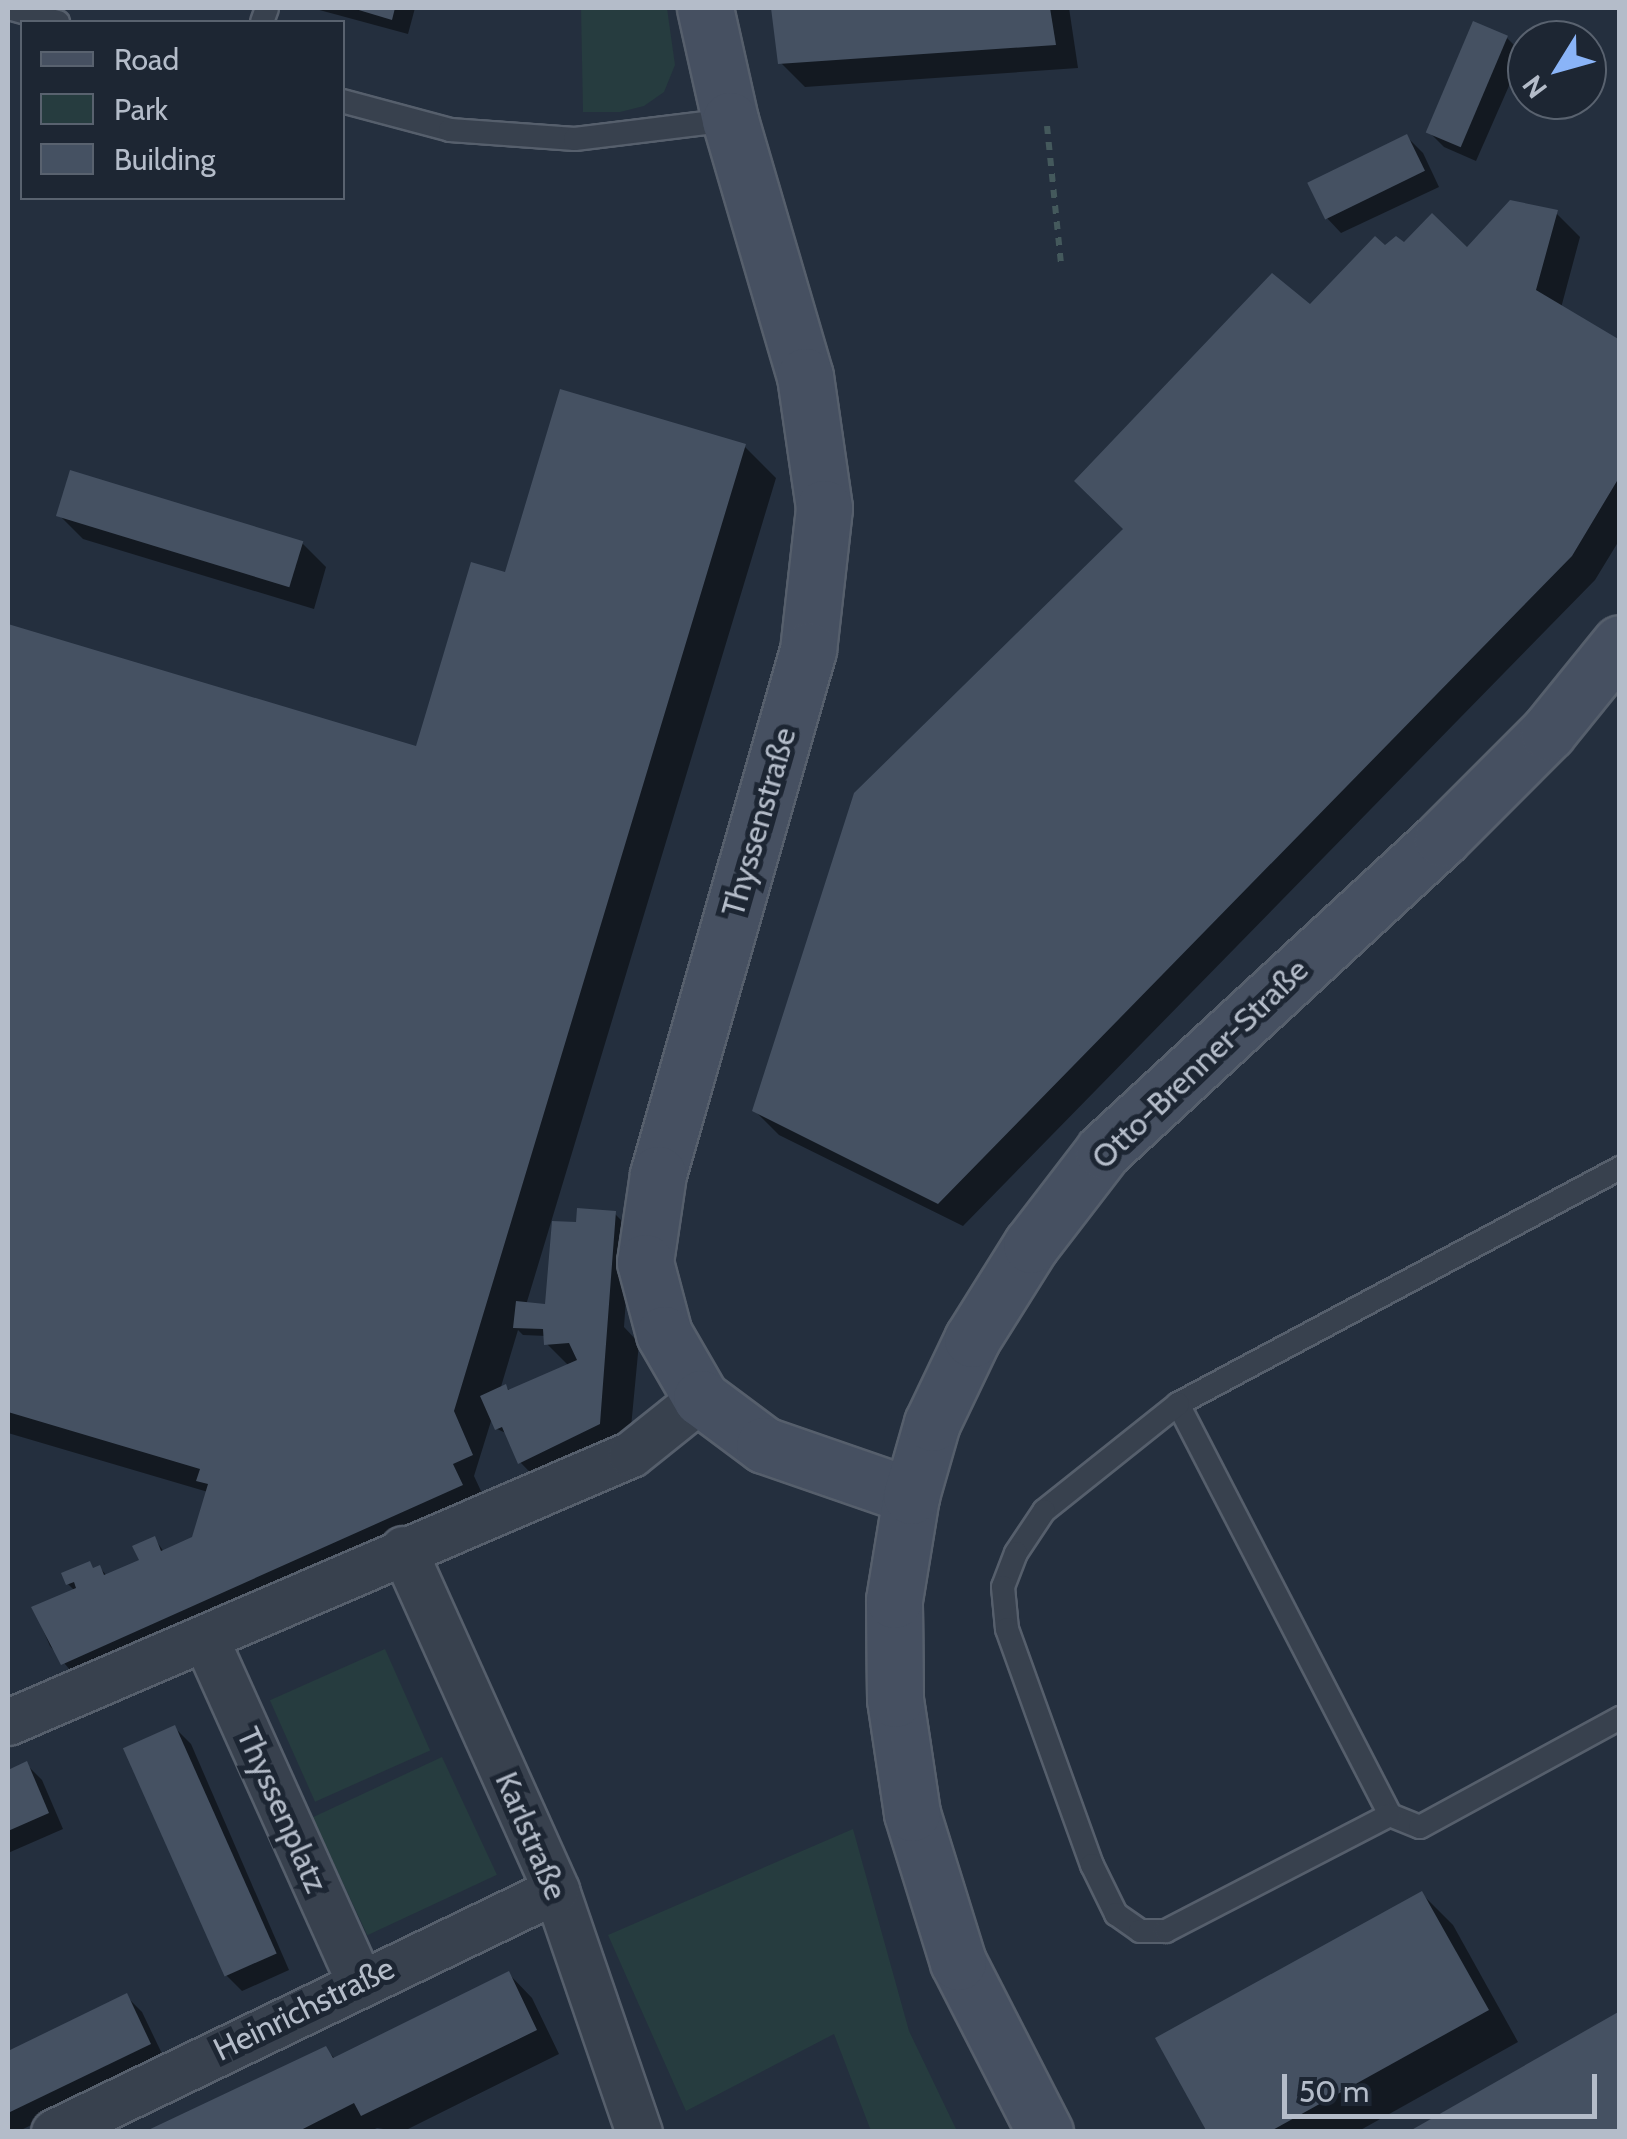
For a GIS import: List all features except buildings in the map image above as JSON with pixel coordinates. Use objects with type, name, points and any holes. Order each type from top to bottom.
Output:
[{"type":"main road","name":"Thyssenstraße","points":[[704,8],[730,120],[805,376],[824,508],[808,650],[658,1174],[645,1262],[664,1334],[701,1398],[764,1445],[911,1496]]},
{"type":"main road","name":"Otto-Brenner-Straße","points":[[1044,2132],[958,1962],[912,1813],[896,1700],[894,1600],[911,1496],[932,1423],[972,1339],[1030,1245],[1102,1151],[1442,838],[1548,732],[1620,643]]},
{"type":"street","points":[[8,1722],[402,1549],[632,1454],[701,1398]]},
{"type":"street","name":"Karlstraße","points":[[402,1549],[556,1890],[639,2132]]},
{"type":"street","name":"Thyssenplatz","points":[[205,1638],[360,1981]]},
{"type":"street","name":"Heinrichstraße","points":[[54,2132],[360,1981],[556,1890]]},
{"type":"lane","points":[[8,8],[51,20]]},
{"type":"lane","points":[[345,102],[450,130],[576,139],[730,120]]},
{"type":"lane","points":[[1390,1815],[1166,1932],[1140,1932],[1116,1914],[1092,1865],[1007,1629],[1002,1587],[1016,1553],[1044,1511],[1178,1404],[1620,1168]]},
{"type":"lane","points":[[1178,1404],[1390,1815],[1420,1827],[1620,1718]]},
{"type":"path","points":[[1047,126],[1062,263]]},
{"type":"green space","points":[[581,8],[667,8],[675,65],[664,92],[644,106],[620,112],[583,112]]},
{"type":"green space","points":[[385,1649],[430,1750],[315,1802],[270,1700]]},
{"type":"green space","points":[[442,1757],[497,1875],[367,1935],[312,1817]]},
{"type":"green space","points":[[853,1829],[909,2031],[957,2131],[871,2131],[834,2034],[686,2111],[608,1935]]}]
